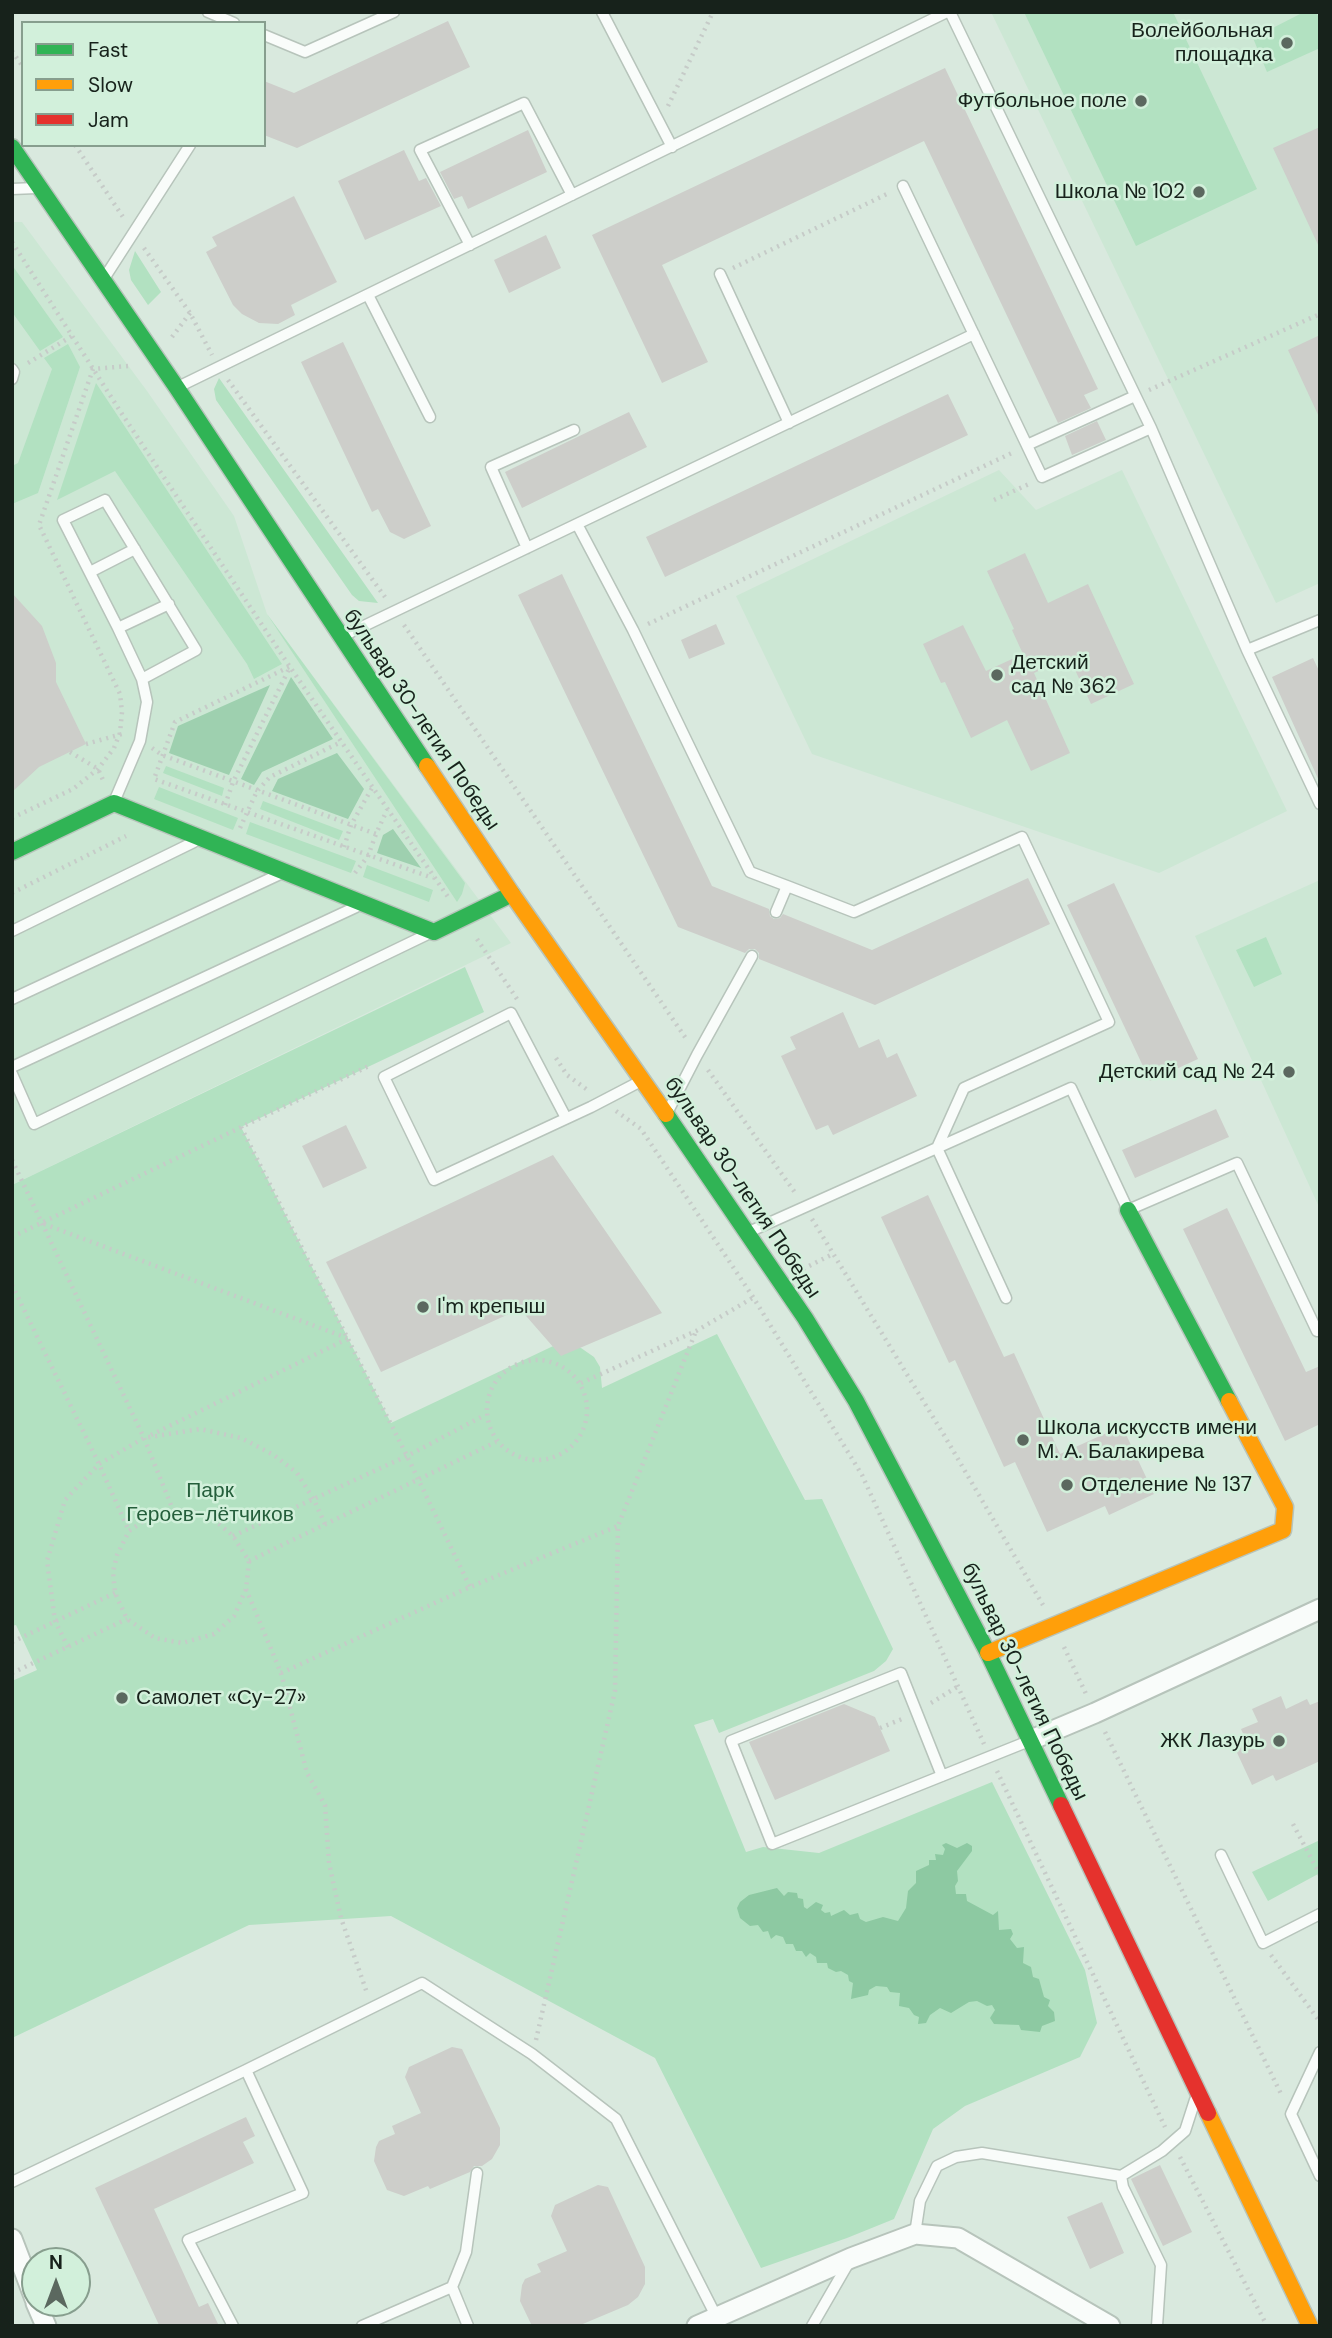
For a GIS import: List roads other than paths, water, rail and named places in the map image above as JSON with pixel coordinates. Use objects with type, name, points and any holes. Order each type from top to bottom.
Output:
[{"type":"main road","name":"бульвар 30-летия Победы","points":[[12,147],[177,388],[512,894],[805,1318],[856,1401],[1031,1740],[1310,2326]]},
{"type":"main road","points":[[12,852],[114,803],[434,932],[512,894]]},
{"type":"main road","points":[[988,1653],[1283,1530],[1285,1507],[1128,1210]]},
{"type":"street","points":[[1031,1740],[1096,1713],[1320,1609]]},
{"type":"street","points":[[697,2326],[851,2258],[915,2234],[958,2238],[1110,2326]]},
{"type":"street","points":[[12,2239],[21,2262]]},
{"type":"lane","points":[[208,12],[229,21]]},
{"type":"lane","points":[[266,36],[305,52],[394,12]]},
{"type":"lane","points":[[602,12],[672,147]]},
{"type":"lane","points":[[177,388],[949,12],[1151,428],[1247,650],[1320,804]]},
{"type":"lane","points":[[470,245],[420,150],[524,103],[572,195]]},
{"type":"lane","points":[[103,280],[189,147]]},
{"type":"lane","points":[[903,186],[1042,477],[1151,428]]},
{"type":"lane","points":[[12,189],[40,188]]},
{"type":"lane","points":[[720,274],[789,423]]},
{"type":"lane","points":[[368,295],[430,417]]},
{"type":"lane","points":[[341,637],[974,334]]},
{"type":"lane","points":[[12,369],[12,379]]},
{"type":"lane","points":[[1027,445],[1135,396]]},
{"type":"lane","points":[[527,548],[491,467],[574,430]]},
{"type":"lane","points":[[114,803],[140,741],[147,702],[142,679],[63,520],[105,500],[196,650],[142,679]]},
{"type":"lane","points":[[577,524],[633,631],[750,872],[854,912],[1022,837],[1109,1022],[964,1088],[937,1148],[1006,1298]]},
{"type":"lane","points":[[90,572],[135,549]]},
{"type":"lane","points":[[118,628],[169,604]]},
{"type":"lane","points":[[1247,650],[1320,620]]},
{"type":"lane","points":[[12,931],[203,838]]},
{"type":"lane","points":[[12,999],[286,872]]},
{"type":"lane","points":[[776,912],[788,886]]},
{"type":"lane","points":[[12,1067],[363,903]]},
{"type":"lane","points":[[12,1074],[34,1124],[411,940],[434,932]]},
{"type":"lane","points":[[666,1115],[752,956]]},
{"type":"lane","points":[[566,1118],[511,1013],[384,1077],[434,1180],[566,1118],[642,1080]]},
{"type":"lane","points":[[747,1233],[1071,1088],[1128,1210],[1237,1163],[1317,1331],[1320,1330]]},
{"type":"lane","points":[[942,1776],[901,1673],[731,1741],[772,1844],[942,1776],[990,1756],[1031,1740]]},
{"type":"lane","points":[[1221,1855],[1263,1943],[1320,1913]]},
{"type":"lane","points":[[12,2182],[422,1983],[533,2054],[616,2119],[717,2318]]},
{"type":"lane","points":[[1320,2052],[1291,2114],[1320,2176]]},
{"type":"lane","points":[[233,2326],[188,2240],[303,2193],[246,2070]]},
{"type":"lane","points":[[915,2234],[920,2201],[937,2166],[956,2157],[982,2153],[1121,2176],[1162,2151],[1185,2130],[1198,2093]]},
{"type":"lane","points":[[468,2326],[452,2287],[466,2252],[477,2174]]},
{"type":"lane","points":[[1121,2176],[1123,2187],[1161,2265],[1157,2326]]},
{"type":"lane","points":[[812,2326],[851,2258]]},
{"type":"lane","points":[[362,2326],[452,2287]]},
{"type":"place","name":"Волейбольная площадка","points":[[1287,43]]},
{"type":"place","name":"Футбольное поле","points":[[1141,101]]},
{"type":"place","name":"Школа № 102","points":[[1199,192]]},
{"type":"place","name":"Детский сад № 362","points":[[997,675]]},
{"type":"place","name":"Детский сад № 24","points":[[1289,1072]]},
{"type":"place","name":"I'm крепыш","points":[[423,1307]]},
{"type":"place","name":"Школа искусств имени М. А. Балакирева","points":[[1023,1440]]},
{"type":"place","name":"Отделение № 137","points":[[1067,1485]]},
{"type":"place","name":"Самолет «Су-27»","points":[[122,1698]]},
{"type":"place","name":"ЖК Лазурь","points":[[1279,1741]]},
{"type":"park label","name":"Парк Героев-лётчиков","points":[[210,1503]]}]
